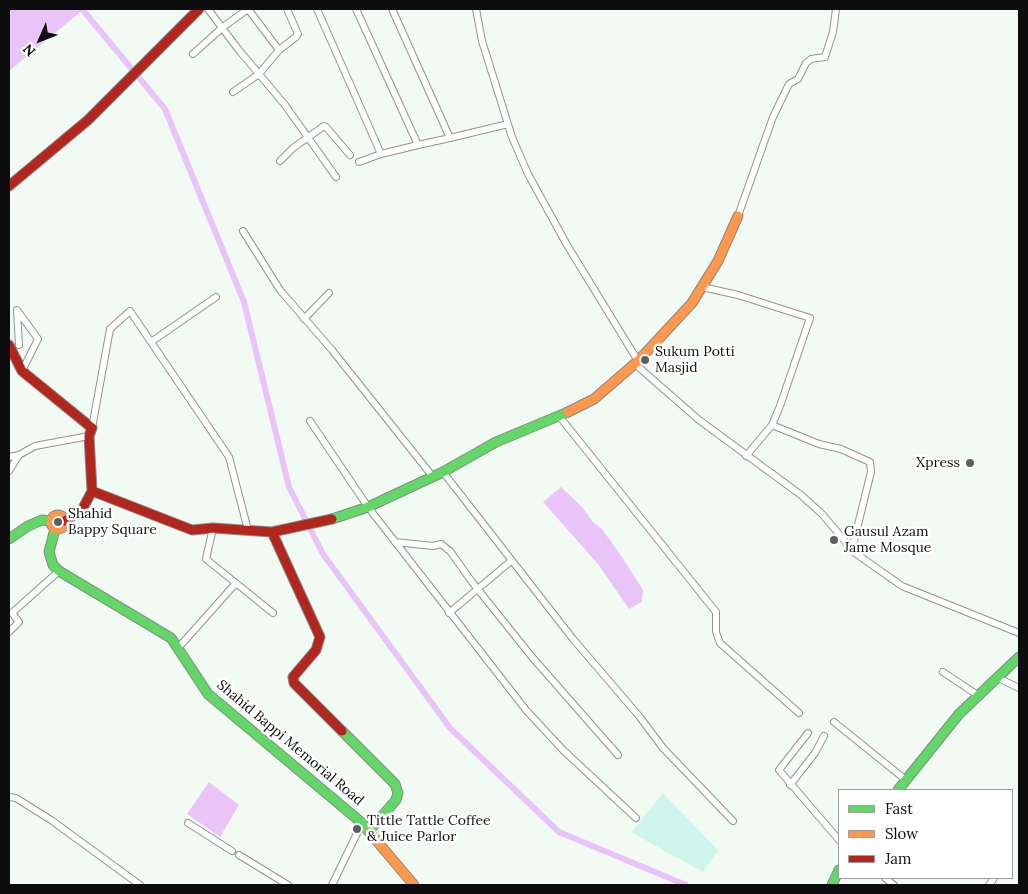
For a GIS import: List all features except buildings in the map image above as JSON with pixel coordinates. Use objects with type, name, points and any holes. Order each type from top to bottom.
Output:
[{"type":"street","points":[[9,186],[88,120],[199,9]]},
{"type":"street","points":[[208,9],[336,177]]},
{"type":"street","points":[[193,54],[223,27],[248,9],[279,50]]},
{"type":"street","points":[[233,92],[259,74],[279,50],[298,34],[287,9]]},
{"type":"street","points":[[317,9],[381,154]]},
{"type":"street","points":[[356,9],[418,145]]},
{"type":"street","points":[[392,9],[450,138]]},
{"type":"street","points":[[476,9],[482,40],[508,124],[528,174],[566,245],[637,363],[699,420],[802,495],[822,514],[852,550],[913,592],[970,612],[1019,633]]},
{"type":"street","points":[[92,492],[192,530],[213,528],[272,532],[338,518],[368,507],[443,472],[468,456],[594,399],[637,363],[692,303],[702,287],[718,261],[738,216],[773,117],[789,84],[798,79],[806,63],[825,57],[833,32],[836,9]]},
{"type":"street","points":[[359,162],[381,154],[508,124]]},
{"type":"street","points":[[280,161],[320,127],[326,126],[350,155]]},
{"type":"street","points":[[243,231],[280,290],[433,477]]},
{"type":"street","points":[[702,287],[744,297],[810,318],[772,425],[746,456]]},
{"type":"street","points":[[304,319],[329,293]]},
{"type":"street","points":[[151,342],[216,297]]},
{"type":"street","points":[[20,345],[18,310],[38,339],[22,371]]},
{"type":"street","points":[[9,632],[19,622],[12,613],[59,571],[50,558],[52,525],[57,515],[65,521],[82,510],[92,492],[91,432],[110,329],[130,311],[229,458],[248,530]]},
{"type":"street","points":[[9,345],[22,371],[91,432]]},
{"type":"street","points":[[559,416],[716,612],[716,632],[720,643],[799,713]]},
{"type":"street","points":[[310,421],[368,507],[526,710],[562,750],[636,818]]},
{"type":"street","points":[[772,425],[819,444],[841,449],[870,462],[871,472],[852,550]]},
{"type":"street","points":[[9,457],[19,455],[35,446],[91,432]]},
{"type":"street","points":[[9,471],[19,455]]},
{"type":"street","points":[[443,472],[572,639],[639,716],[662,748],[733,821]]},
{"type":"street","points":[[9,539],[28,526],[42,520],[52,525]]},
{"type":"street","points":[[213,528],[206,559],[273,613]]},
{"type":"street","points":[[272,532],[320,637],[316,650],[293,677],[294,683],[381,769],[394,784],[398,793],[396,800],[369,831]]},
{"type":"street","points":[[395,542],[433,546],[441,544],[450,550],[532,657],[618,755]]},
{"type":"street","points":[[449,613],[511,561]]},
{"type":"street","name":"Shahid Bappi Memorial Road","points":[[59,571],[171,638],[179,646],[208,694],[362,823],[414,885]]},
{"type":"street","points":[[179,646],[236,583]]},
{"type":"street","points":[[899,789],[959,714],[1019,657]]},
{"type":"street","points":[[943,672],[979,696]]},
{"type":"street","points":[[998,678],[1019,688]]},
{"type":"street","points":[[834,722],[906,780]]},
{"type":"street","points":[[808,733],[779,768],[790,785],[838,839]]},
{"type":"street","points":[[790,785],[824,736]]},
{"type":"street","points":[[9,797],[16,798],[51,820],[140,885]]},
{"type":"street","points":[[188,823],[232,851]]},
{"type":"street","points":[[332,885],[362,823]]},
{"type":"street","points":[[239,855],[288,885]]},
{"type":"street","points":[[832,885],[838,872]]},
{"type":"shaded area","points":[[9,9],[84,9],[9,71]]},
{"type":"shaded area","points":[[561,487],[582,507],[593,522],[602,529],[622,557],[643,590],[642,602],[629,609],[598,564],[543,502]]},
{"type":"shaded area","points":[[209,782],[239,805],[220,837],[187,814]]},
{"type":"shaded area","points":[[663,793],[718,850],[703,872],[631,832]]},
{"type":"waterway","points":[[82,9],[165,109],[244,302],[289,487],[323,554],[450,728],[559,832],[686,885]]},
{"type":"traffic: fast","points":[[332,519],[368,507],[443,472],[496,442],[568,412]]},
{"type":"traffic: fast","points":[[9,539],[28,526],[42,520],[50,521]]},
{"type":"traffic: fast","points":[[55,529],[49,552],[53,565],[59,571],[171,638],[208,694],[362,823],[370,833]]},
{"type":"traffic: fast","points":[[899,789],[959,714],[1019,657]]},
{"type":"traffic: fast","points":[[342,731],[395,784],[398,793],[396,800],[369,831]]},
{"type":"traffic: fast","points":[[832,885],[838,872]]},
{"type":"traffic: slow","points":[[568,412],[594,399],[638,361],[692,303],[718,261],[738,216]]},
{"type":"traffic: slow","points":[[55,515],[61,515],[65,522],[61,529],[55,529],[51,525],[51,519],[55,515]]},
{"type":"traffic: slow","points":[[370,833],[414,885]]},
{"type":"traffic: jam","points":[[9,186],[88,120],[199,9]]},
{"type":"traffic: jam","points":[[9,345],[22,371],[92,428],[89,436],[92,491],[82,510],[65,521]]},
{"type":"traffic: jam","points":[[92,491],[192,530],[213,528],[272,532],[332,519]]},
{"type":"traffic: jam","points":[[272,532],[320,637],[316,650],[293,677],[294,683],[342,731]]},
{"type":"place","name":"Sukum Potti Masjid","points":[[645,360]]},
{"type":"place","name":"Xpress","points":[[970,463]]},
{"type":"place","name":"Shahid Bappy Square","points":[[58,522]]},
{"type":"place","name":"Gausul Azam Jame Mosque","points":[[834,540]]},
{"type":"place","name":"Tittle Tattle Coffee & Juice Parlor","points":[[357,829]]}]
